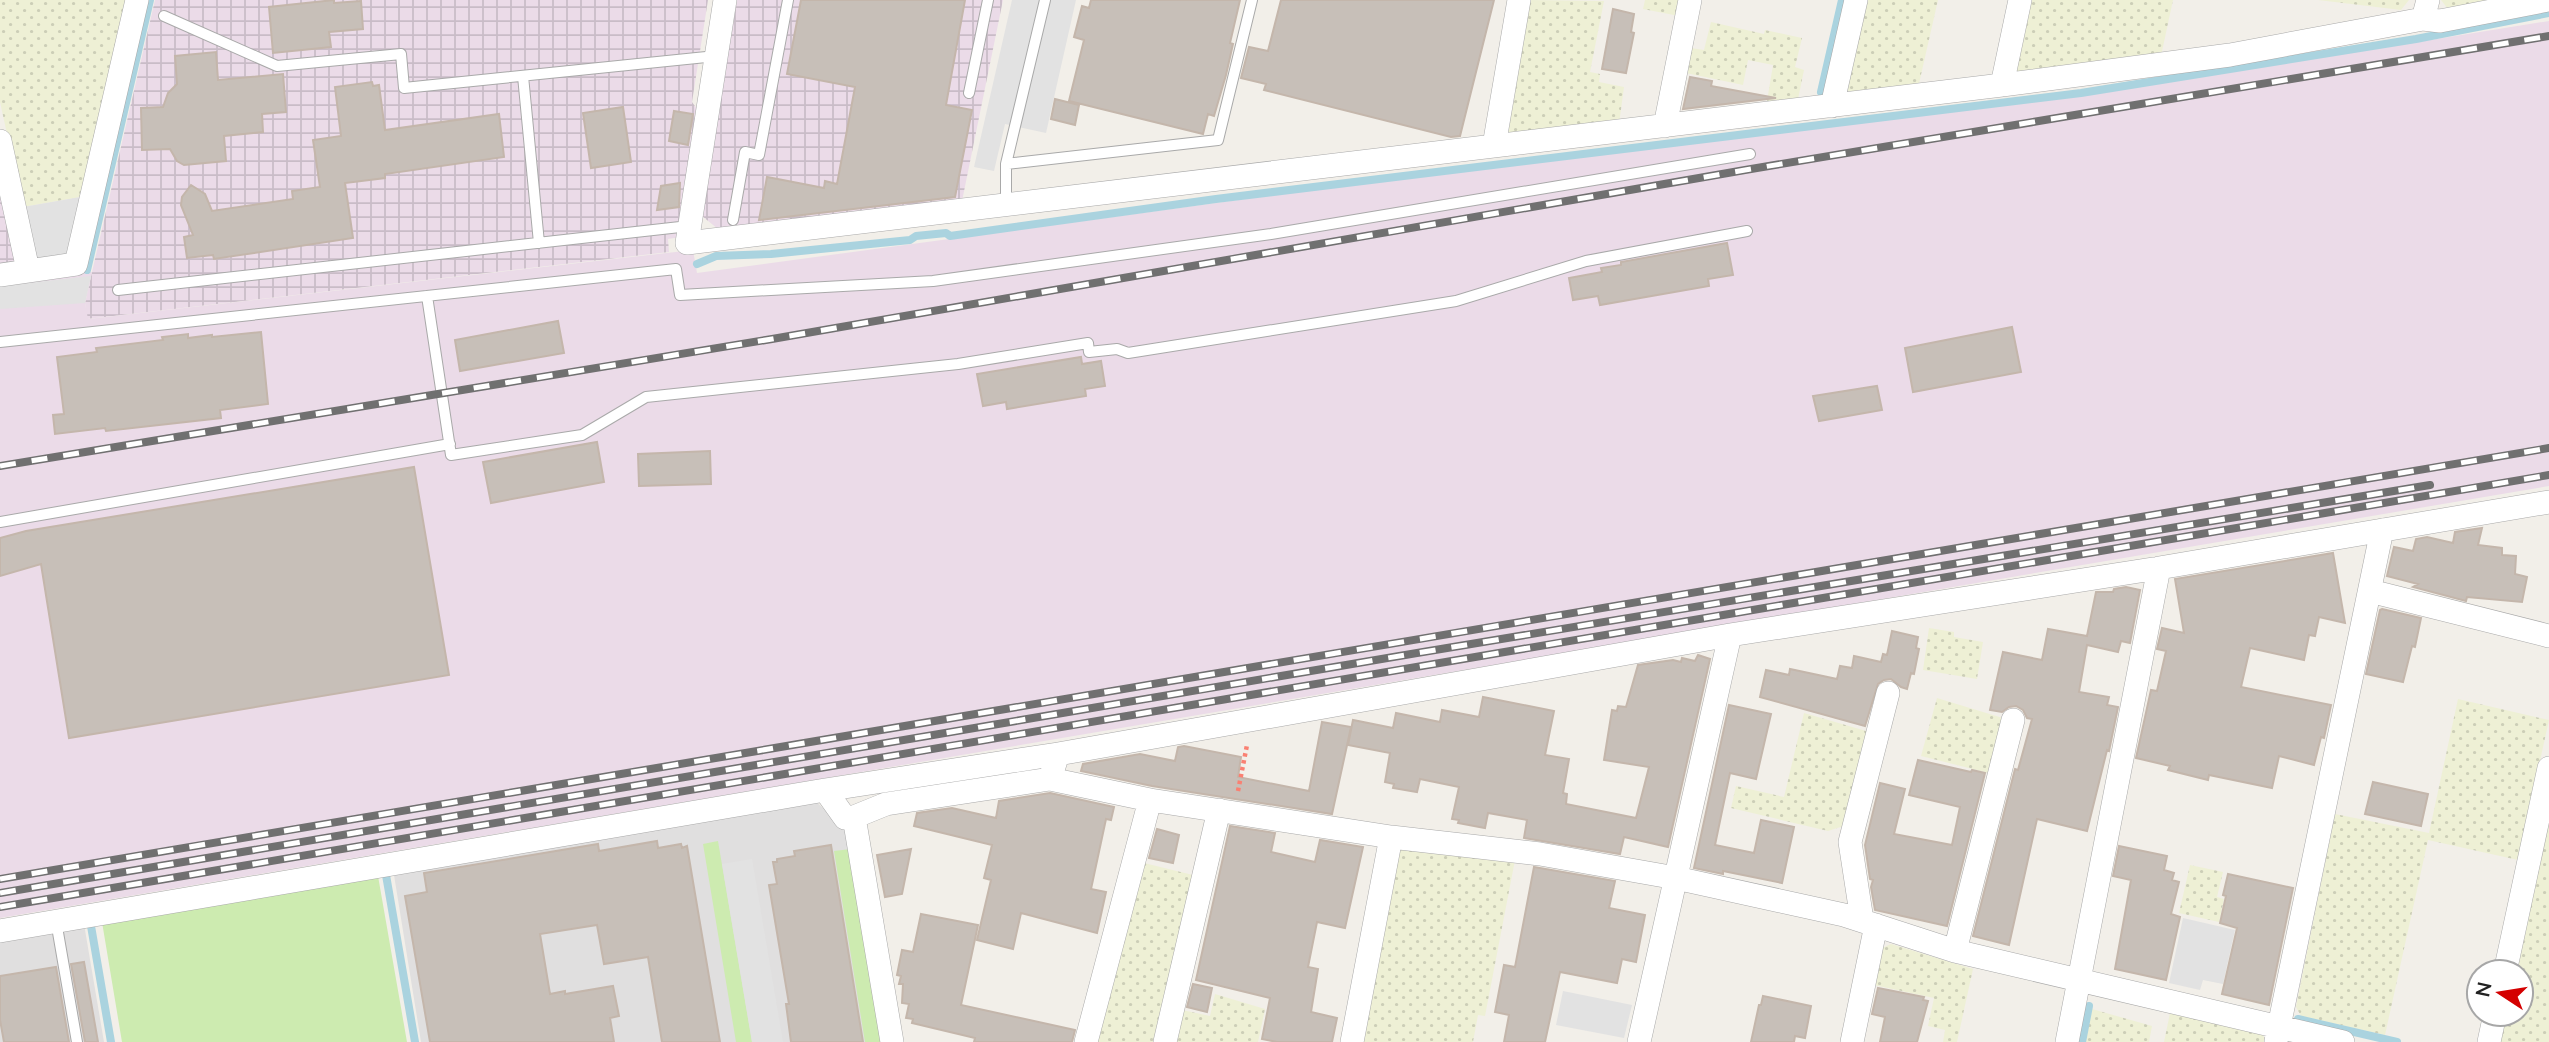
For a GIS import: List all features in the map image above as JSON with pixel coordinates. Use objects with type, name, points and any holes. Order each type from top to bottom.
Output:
[{"type":"street","points":[[0,275],[76,264],[137,0]]},
{"type":"street","points":[[725,0],[687,243],[2002,85],[2230,55],[2426,9],[2440,22],[2548,0]]},
{"type":"street","points":[[1494,146],[1519,0]]},
{"type":"street","points":[[1665,126],[1690,0]]},
{"type":"street","points":[[1832,106],[1856,0]]},
{"type":"street","points":[[2002,85],[2020,0]]},
{"type":"street","points":[[0,141],[28,270]]},
{"type":"street","points":[[0,931],[825,790],[1058,754],[1730,635],[2159,568],[2549,502]]},
{"type":"street","points":[[2278,1035],[2382,530]]},
{"type":"street","points":[[2067,1042],[2159,568]]},
{"type":"street","points":[[2370,591],[2549,636]]},
{"type":"street","points":[[1639,1042],[1730,635]]},
{"type":"street","points":[[1852,1042],[1869,923],[1850,842],[1888,693]]},
{"type":"street","points":[[1955,951],[2013,720]]},
{"type":"street","points":[[1050,779],[1058,754]]},
{"type":"street","points":[[2508,958],[2549,768]]},
{"type":"street","points":[[825,790],[845,818],[887,804],[1050,779],[1150,800],[1391,838],[1540,854],[1676,878],[1869,923],[1955,951],[2079,980],[2278,1035],[2343,1042]]},
{"type":"street","points":[[1086,1042],[1150,800]]},
{"type":"street","points":[[1165,1042],[1227,811]]},
{"type":"street","points":[[854,817],[892,1042]]},
{"type":"street","points":[[1352,1042],[1391,838]]},
{"type":"lane","points":[[733,220],[745,152],[759,155],[788,0]]},
{"type":"lane","points":[[969,93],[988,0]]},
{"type":"lane","points":[[1006,205],[1006,164],[1045,0]]},
{"type":"lane","points":[[1006,164],[1218,140],[1252,0]]},
{"type":"lane","points":[[164,16],[277,66],[401,54],[404,88],[716,56]]},
{"type":"lane","points":[[523,76],[539,243]]},
{"type":"lane","points":[[0,342],[676,269],[681,295],[933,281],[1271,234],[1750,154]]},
{"type":"lane","points":[[118,290],[690,226]]},
{"type":"lane","points":[[426,296],[451,455],[582,435],[646,397],[958,363],[1088,344],[1088,352],[1117,349],[1128,353],[1456,301],[1586,261],[1747,231]]},
{"type":"lane","points":[[0,522],[450,444]]},
{"type":"lane","points":[[56,921],[77,1042]]},
{"type":"path","points":[[1227,811],[1251,720]]},
{"type":"shaded area","points":[[155,0],[708,0],[692,102],[702,116],[681,237],[668,239],[669,252],[87,319],[85,303]]},
{"type":"shaded area","points":[[737,0],[1003,0],[961,206],[723,233],[702,216]]},
{"type":"shaded area","points":[[1012,0],[1076,0],[1046,133],[1005,124],[994,171],[974,167]]},
{"type":"shaded area","points":[[2549,21],[2549,486],[0,918],[0,282],[92,272],[85,303],[88,319],[693,250],[697,273],[1268,196],[2082,96]]},
{"type":"shaded area","points":[[0,169],[20,262],[0,265]]},
{"type":"shaded area","points":[[86,196],[73,256],[34,260],[23,207]]},
{"type":"shaded area","points":[[91,276],[85,303],[0,309],[0,286]]},
{"type":"shaded area","points":[[814,800],[849,831],[883,1042],[421,1042],[394,875]]},
{"type":"shaded area","points":[[752,859],[783,1042],[752,1042],[722,864]]},
{"type":"shaded area","points":[[2183,918],[2235,930],[2223,984],[2203,980],[2200,990],[2169,983]]},
{"type":"shaded area","points":[[84,924],[104,1042],[0,1042],[0,938]]},
{"type":"shaded area","points":[[1563,991],[1632,1005],[1624,1038],[1556,1025]]},
{"type":"green space","points":[[0,0],[130,0],[86,196],[23,207],[0,102]]},
{"type":"green space","points":[[1529,0],[1604,1],[1590,72],[1600,74],[1599,82],[1624,87],[1619,124],[1505,134]]},
{"type":"green space","points":[[1645,0],[1682,0],[1679,16],[1643,9]]},
{"type":"green space","points":[[1865,0],[1938,0],[1918,88],[1846,98]]},
{"type":"green space","points":[[2027,0],[2173,0],[2161,56],[2014,78]]},
{"type":"green space","points":[[2318,0],[2409,0],[2401,10]]},
{"type":"green space","points":[[2441,0],[2495,0],[2448,9]]},
{"type":"green space","points":[[1711,22],[1764,34],[1765,30],[1802,38],[1795,67],[1804,70],[1797,104],[1766,107],[1773,65],[1748,60],[1743,85],[1686,73],[1691,48],[1704,50]]},
{"type":"green space","points":[[1929,628],[1954,632],[1954,637],[1983,642],[1977,679],[1923,670]]},
{"type":"green space","points":[[1937,698],[2006,719],[1993,774],[1921,756]]},
{"type":"green space","points":[[2458,699],[2549,720],[2518,860],[2428,840],[2385,1035],[2301,1016],[2296,1007],[2335,814],[2429,833]]},
{"type":"green space","points":[[1804,713],[1873,733],[1850,824],[1828,831],[1731,808],[1736,786],[1784,797]]},
{"type":"green space","points":[[2549,806],[2549,1042],[2497,1042],[2500,1028],[2535,1028],[2535,958],[2516,958]]},
{"type":"green space","points":[[718,841],[752,1042],[736,1042],[703,844]]},
{"type":"green space","points":[[1406,845],[1515,860],[1485,1016],[1478,1015],[1473,1042],[1360,1042],[1398,849]]},
{"type":"green space","points":[[851,849],[883,1042],[865,1042],[834,851]]},
{"type":"green space","points":[[1140,862],[1197,876],[1157,1042],[1091,1042]]},
{"type":"green space","points":[[2190,865],[2223,872],[2217,897],[2224,899],[2219,922],[2179,913]]},
{"type":"green space","points":[[378,876],[407,1042],[122,1042],[102,922]]},
{"type":"green space","points":[[1891,944],[1973,969],[1957,1042],[1943,1042],[1945,1030],[1928,1026],[1934,998],[1874,985],[1882,948]]},
{"type":"green space","points":[[1215,994],[1265,1009],[1258,1042],[1175,1042],[1182,1010],[1210,1016]]},
{"type":"green space","points":[[2092,1009],[2152,1026],[2149,1042],[2085,1042]]},
{"type":"green space","points":[[2170,1013],[2262,1034],[2267,1042],[2164,1042]]},
{"type":"building","points":[[334,0],[334,3],[361,1],[363,29],[329,32],[331,47],[273,53],[269,7]]},
{"type":"building","points":[[801,0],[965,0],[946,105],[972,110],[955,197],[759,220],[767,177],[824,188],[825,181],[837,184],[855,87],[787,74]]},
{"type":"building","points":[[1091,0],[1240,0],[1226,75],[1214,116],[1208,114],[1203,134],[1069,101],[1084,40],[1074,37],[1082,6],[1089,8]]},
{"type":"building","points":[[1281,0],[1494,0],[1460,136],[1451,137],[1264,90],[1266,84],[1241,78],[1249,47],[1268,51]]},
{"type":"building","points":[[1613,9],[1634,14],[1631,32],[1634,33],[1626,73],[1602,69]]},
{"type":"building","points":[[216,52],[218,80],[283,74],[286,112],[262,114],[263,132],[224,136],[226,161],[184,165],[177,161],[170,149],[142,150],[141,108],[163,107],[168,93],[177,84],[175,56]]},
{"type":"building","points":[[1690,77],[1712,81],[1711,86],[1776,98],[1683,109]]},
{"type":"building","points":[[372,82],[373,86],[379,85],[385,130],[499,114],[504,157],[385,174],[385,178],[345,183],[353,238],[214,259],[213,255],[187,258],[184,237],[193,235],[181,205],[182,197],[191,185],[205,194],[212,211],[293,199],[292,191],[320,187],[313,140],[341,136],[335,87]]},
{"type":"building","points":[[1055,99],[1079,105],[1075,125],[1051,119]]},
{"type":"building","points":[[623,107],[631,162],[591,168],[583,113]]},
{"type":"building","points":[[674,111],[693,114],[688,145],[669,141]]},
{"type":"building","points":[[680,183],[679,207],[657,210],[661,186]]},
{"type":"building","points":[[1727,243],[1733,275],[1708,279],[1709,286],[1600,305],[1598,296],[1573,300],[1569,278],[1602,272],[1601,268],[1621,265],[1621,262]]},
{"type":"building","points":[[558,321],[564,353],[460,371],[455,340]]},
{"type":"building","points":[[2012,327],[2021,372],[1913,392],[1905,348]]},
{"type":"building","points":[[261,332],[268,404],[220,410],[221,418],[55,434],[53,415],[64,414],[57,357],[97,352],[96,348],[163,340],[162,337],[188,334],[188,338],[212,337]]},
{"type":"building","points":[[1081,357],[1082,364],[1101,361],[1105,386],[1085,389],[1086,396],[1007,409],[1006,402],[983,406],[977,374]]},
{"type":"building","points":[[1877,386],[1882,410],[1819,421],[1813,396]]},
{"type":"building","points":[[597,442],[604,482],[491,503],[483,462]]},
{"type":"building","points":[[710,451],[711,484],[639,486],[638,454]]},
{"type":"building","points":[[414,467],[449,675],[69,738],[41,564],[0,576],[0,538],[26,531]]},
{"type":"building","points":[[2482,528],[2478,545],[2502,548],[2502,555],[2516,556],[2515,574],[2527,577],[2522,602],[2467,597],[2466,601],[2413,587],[2418,584],[2387,576],[2394,547],[2413,551],[2416,539],[2427,537],[2453,543],[2455,532]]},
{"type":"building","points":[[2333,553],[2345,623],[2319,617],[2315,636],[2309,635],[2304,660],[2250,648],[2241,687],[2331,705],[2324,738],[2321,737],[2314,765],[2279,756],[2272,788],[2209,775],[2208,780],[2168,770],[2170,766],[2136,758],[2151,690],[2157,691],[2166,651],[2157,649],[2162,628],[2184,633],[2175,579]]},
{"type":"building","points":[[2126,587],[2140,590],[2130,643],[2121,641],[2118,652],[2087,645],[2079,692],[2109,697],[2107,705],[2118,707],[2087,831],[2037,819],[2009,945],[1973,936],[2015,769],[2018,770],[2032,719],[2027,718],[2023,710],[2016,706],[2002,712],[1990,710],[2003,652],[2042,660],[2048,629],[2087,636],[2096,592],[2113,592],[2114,589]]},
{"type":"building","points":[[2382,609],[2421,618],[2403,682],[2366,674]]},
{"type":"building","points":[[1892,631],[1918,637],[1916,648],[1919,649],[1914,674],[1911,673],[1907,689],[1891,679],[1878,684],[1865,726],[1760,697],[1766,670],[1789,675],[1790,669],[1837,679],[1840,666],[1852,668],[1854,656],[1881,662],[1883,654],[1887,655]]},
{"type":"building","points":[[1698,655],[1710,659],[1668,847],[1624,837],[1620,854],[1524,838],[1527,820],[1488,813],[1485,828],[1458,823],[1459,820],[1452,819],[1459,787],[1420,779],[1417,792],[1393,788],[1394,784],[1385,782],[1390,753],[1348,745],[1353,720],[1393,728],[1396,713],[1440,722],[1442,710],[1479,717],[1483,697],[1554,711],[1545,755],[1569,759],[1563,793],[1567,794],[1566,804],[1636,818],[1649,767],[1604,760],[1612,710],[1617,711],[1618,706],[1626,707],[1638,665],[1673,660],[1681,662],[1682,658],[1695,661]]},
{"type":"building","points":[[1729,705],[1771,714],[1756,779],[1730,773],[1715,845],[1754,853],[1761,820],[1794,827],[1782,883],[1694,868]]},
{"type":"building","points":[[1322,722],[1351,727],[1332,814],[1152,786],[1081,771],[1083,764],[1140,754],[1175,761],[1178,747],[1184,746],[1241,757],[1238,777],[1309,791]]},
{"type":"building","points":[[1918,760],[1985,773],[1947,926],[1875,910],[1871,887],[1873,880],[1870,879],[1865,845],[1880,783],[1905,789],[1894,834],[1952,845],[1960,807],[1909,795]]},
{"type":"building","points":[[2373,782],[2428,794],[2421,826],[2365,814]]},
{"type":"building","points":[[1050,793],[1114,807],[1111,820],[1106,819],[1091,889],[1106,892],[1097,933],[1021,913],[1013,949],[977,940],[991,880],[984,878],[992,845],[914,826],[917,813],[952,808],[996,818],[999,801]]},
{"type":"building","points":[[1230,826],[1275,833],[1271,852],[1315,862],[1320,840],[1363,847],[1345,928],[1317,922],[1308,967],[1318,969],[1311,1012],[1337,1018],[1332,1042],[1277,1042],[1262,1039],[1270,998],[1196,980]]},
{"type":"building","points":[[1157,829],[1179,835],[1173,863],[1149,858]]},
{"type":"building","points":[[657,841],[658,848],[681,844],[682,848],[687,846],[720,1042],[662,1042],[648,957],[604,964],[597,925],[540,934],[550,994],[613,986],[619,1016],[610,1018],[614,1042],[430,1042],[405,896],[427,892],[424,873],[598,844],[599,851]]},
{"type":"building","points":[[831,845],[863,1042],[791,1042],[786,1004],[789,1004],[769,885],[777,884],[773,862],[795,856],[794,851]]},
{"type":"building","points":[[2119,846],[2167,856],[2164,870],[2174,873],[2172,880],[2179,882],[2171,914],[2180,917],[2166,980],[2115,969],[2131,880],[2113,876]]},
{"type":"building","points":[[911,849],[902,894],[885,897],[877,855]]},
{"type":"building","points":[[1534,867],[1615,881],[1609,908],[1645,915],[1636,962],[1622,959],[1617,983],[1560,972],[1545,1042],[1504,1042],[1509,1015],[1495,1012],[1504,965],[1515,967]]},
{"type":"building","points":[[2228,874],[2293,888],[2269,1005],[2222,994],[2237,928],[2220,923]]},
{"type":"building","points":[[921,914],[978,925],[961,1005],[1075,1030],[1072,1042],[974,1042],[975,1038],[912,1023],[913,1019],[906,1018],[909,1004],[902,1003],[903,984],[899,984],[901,976],[897,975],[902,950],[913,952]]},
{"type":"building","points":[[84,962],[98,1042],[85,1042],[71,964]]},
{"type":"building","points":[[56,967],[69,1042],[4,1042],[0,1020],[0,976]]},
{"type":"building","points":[[1193,984],[1212,988],[1207,1012],[1187,1007]]},
{"type":"building","points":[[1878,988],[1924,997],[1923,1000],[1928,1001],[1917,1042],[1880,1042],[1885,1017],[1872,1014]]},
{"type":"building","points":[[1763,996],[1811,1006],[1805,1038],[1795,1036],[1794,1042],[1751,1042]]},
{"type":"waterway","points":[[87,270],[150,0]]},
{"type":"waterway","points":[[1821,92],[1842,0]]},
{"type":"waterway","points":[[697,264],[716,256],[771,254],[910,240],[916,236],[946,233],[950,236],[1216,199],[2081,93],[2416,39],[2549,13]]},
{"type":"waterway","points":[[386,875],[415,1042]]},
{"type":"waterway","points":[[91,926],[111,1042]]},
{"type":"waterway","points":[[2082,1042],[2089,1006]]},
{"type":"waterway","points":[[2298,1019],[2397,1042]]},
{"type":"railway","points":[[0,466],[772,339],[1745,170],[2549,36]]},
{"type":"railway","points":[[0,879],[2549,448]]},
{"type":"railway","points":[[0,907],[2549,475]]},
{"type":"railway","points":[[0,893],[2430,485]]}]
